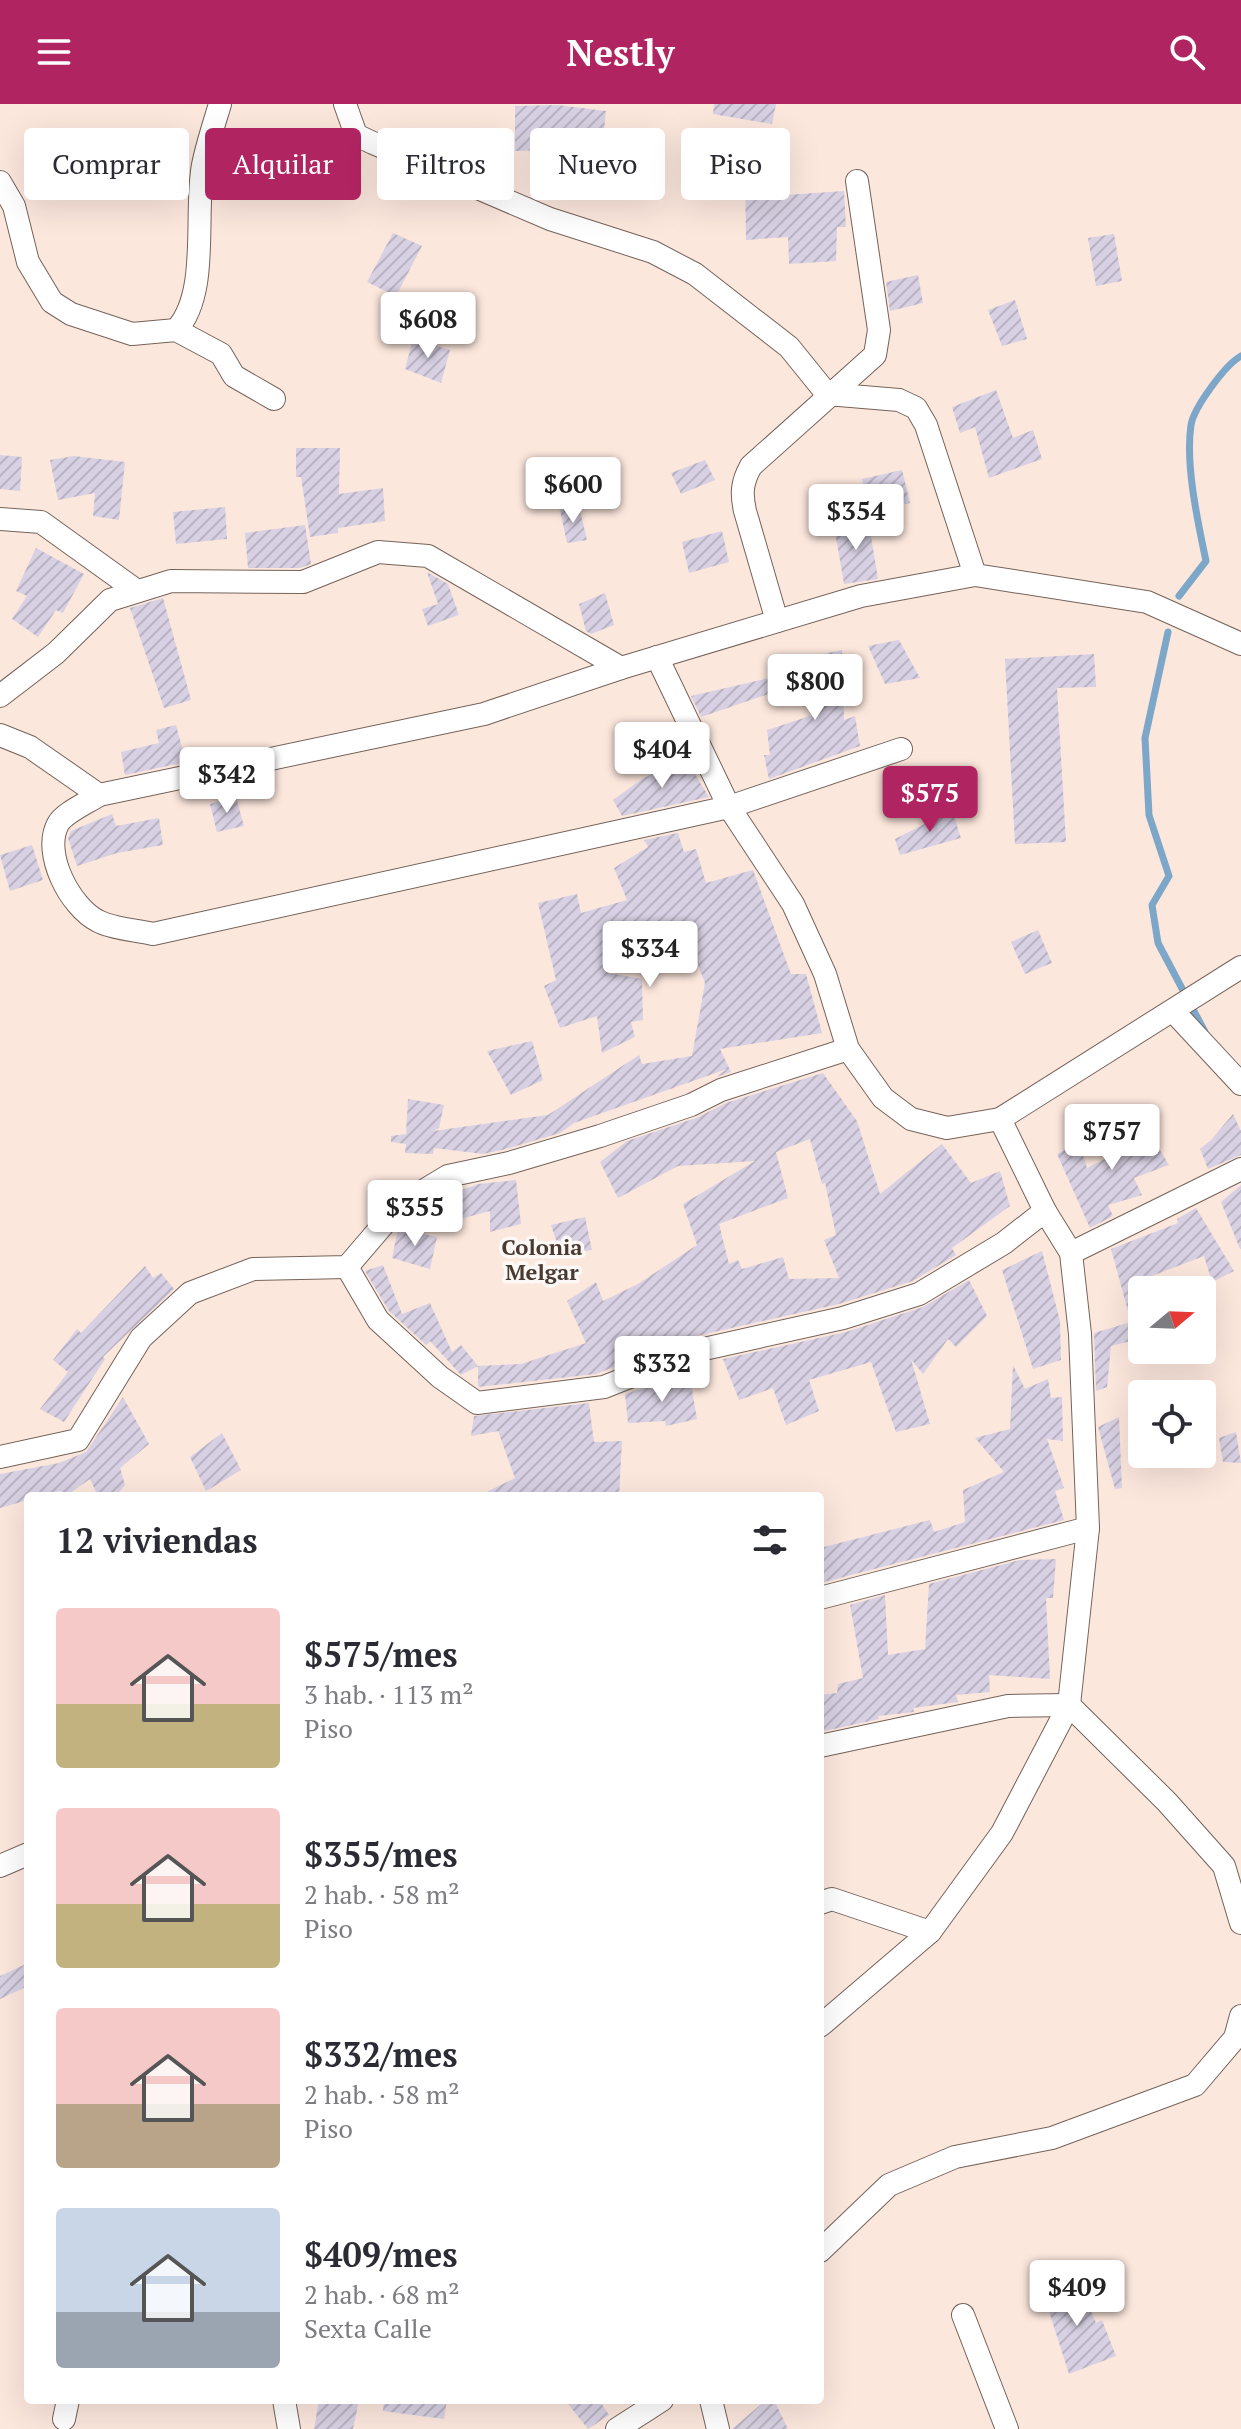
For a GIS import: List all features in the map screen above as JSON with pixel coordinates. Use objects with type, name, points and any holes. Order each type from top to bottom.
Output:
[{"type":"street","points":[[176,330],[187,318],[195,290],[203,166],[220,104]]},
{"type":"street","points":[[345,104],[356,135],[550,219],[653,252],[695,274],[789,347],[827,394],[899,400],[916,408],[926,425],[975,575]]},
{"type":"street","points":[[777,621],[741,495],[744,478],[751,466],[827,394],[875,355],[879,343],[857,181]]},
{"type":"street","points":[[0,182],[14,206],[28,262],[52,302],[71,314],[132,334],[176,330],[221,354],[234,376],[274,399]]},
{"type":"street","points":[[0,519],[41,522],[137,591]]},
{"type":"street","points":[[0,696],[56,653],[110,600],[171,581],[303,582],[378,552],[428,556],[621,668]]},
{"type":"street","points":[[901,749],[729,807],[153,934],[97,921],[71,895],[59,874],[52,843],[59,822],[99,795],[484,714],[621,668],[861,596],[975,575],[1147,602],[1241,644]]},
{"type":"street","points":[[657,657],[729,807],[793,904],[825,974],[848,1049],[883,1098],[911,1119],[947,1128],[1000,1119],[1241,967]]},
{"type":"street","points":[[0,735],[30,747],[99,795]]},
{"type":"street","points":[[1175,1011],[1241,1084]]},
{"type":"street","points":[[1,1456],[78,1440],[141,1338],[190,1293],[253,1269],[347,1267],[400,1205],[448,1176],[509,1163],[600,1136],[691,1105],[721,1090],[848,1049]]},
{"type":"street","points":[[824,2023],[930,1932],[1002,1833],[1069,1705],[1088,1528],[1080,1334],[1071,1253],[1045,1211],[1000,1119]]},
{"type":"street","points":[[1071,1253],[1241,1169]]},
{"type":"street","points":[[347,1267],[378,1320],[440,1377],[477,1403],[604,1387],[695,1351],[843,1318],[919,1294],[1004,1243],[1045,1211]]},
{"type":"street","points":[[824,1597],[1088,1528]]},
{"type":"street","points":[[824,1745],[1008,1706],[1069,1705],[1167,1802],[1224,1866],[1241,1923]]},
{"type":"street","points":[[0,1866],[24,1856]]},
{"type":"street","points":[[824,1902],[832,1899],[930,1932]]},
{"type":"street","points":[[824,2247],[889,2185],[955,2157],[1052,2138],[1195,2085],[1235,2038],[1241,2016]]},
{"type":"street","points":[[963,2315],[1007,2429]]},
{"type":"street","points":[[285,2404],[289,2429]]},
{"type":"street","points":[[617,2429],[656,2404]]},
{"type":"street","points":[[712,2404],[718,2429]]},
{"type":"building","points":[[714,104],[776,104],[772,124],[713,114]]},
{"type":"building","points":[[558,105],[606,111],[604,128],[530,128],[530,151],[515,151],[515,106]]},
{"type":"building","points":[[844,191],[846,227],[837,227],[836,261],[789,264],[788,237],[746,240],[745,200],[790,200],[790,195]]},
{"type":"building","points":[[393,233],[422,246],[396,296],[367,282]]},
{"type":"building","points":[[1114,234],[1122,281],[1096,286],[1088,238]]},
{"type":"building","points":[[918,275],[923,303],[890,311],[886,282]]},
{"type":"building","points":[[1015,300],[1027,339],[1002,346],[988,310]]},
{"type":"building","points":[[413,339],[450,350],[441,383],[405,369]]},
{"type":"building","points":[[996,390],[1013,438],[1033,430],[1042,459],[989,478],[975,427],[960,433],[952,407]]},
{"type":"building","points":[[296,448],[340,448],[339,494],[383,488],[385,521],[338,528],[338,533],[310,537],[301,477],[296,477]]},
{"type":"building","points":[[0,455],[22,457],[20,491],[0,489]]},
{"type":"building","points":[[74,456],[125,462],[119,520],[93,516],[95,493],[58,500],[50,460]]},
{"type":"building","points":[[705,460],[715,480],[681,494],[671,473]]},
{"type":"building","points":[[902,470],[910,503],[869,512],[862,479]]},
{"type":"building","points":[[579,506],[587,540],[567,543],[560,510]]},
{"type":"building","points":[[225,507],[227,539],[176,544],[173,512]]},
{"type":"building","points":[[868,518],[878,579],[844,584],[834,526]]},
{"type":"building","points":[[305,525],[311,564],[300,568],[248,568],[245,533]]},
{"type":"building","points":[[722,531],[729,562],[689,573],[682,542]]},
{"type":"building","points":[[36,548],[84,574],[63,613],[56,610],[38,637],[12,619],[27,596],[16,591]]},
{"type":"building","points":[[427,572],[448,584],[459,615],[428,626],[422,609],[438,604]]},
{"type":"building","points":[[605,593],[614,625],[591,634],[586,631],[579,604]]},
{"type":"building","points":[[163,598],[191,700],[164,708],[130,608]]},
{"type":"building","points":[[899,640],[920,678],[885,684],[868,646]]},
{"type":"building","points":[[842,650],[844,720],[855,716],[860,746],[769,779],[764,755],[770,755],[767,730],[816,714],[804,658]]},
{"type":"building","points":[[1094,654],[1096,687],[1057,688],[1066,842],[1015,844],[1005,659]]},
{"type":"building","points":[[795,672],[798,684],[701,717],[691,696]]},
{"type":"building","points":[[176,725],[186,762],[125,775],[121,752],[159,743],[156,730]]},
{"type":"building","points":[[685,758],[709,797],[622,816],[613,800],[642,779]]},
{"type":"building","points":[[236,797],[244,826],[217,832],[210,804]]},
{"type":"building","points":[[952,810],[961,838],[900,855],[895,839]]},
{"type":"building","points":[[112,814],[116,826],[159,818],[163,845],[117,853],[77,866],[68,838],[71,831]]},
{"type":"building","points":[[678,833],[684,852],[696,849],[706,883],[753,870],[791,974],[806,974],[822,1033],[720,1049],[731,1072],[716,1077],[727,1069],[574,1123],[560,1133],[506,1149],[483,1154],[434,1148],[433,1154],[405,1153],[406,1144],[391,1142],[391,1136],[406,1134],[408,1099],[444,1105],[439,1128],[433,1131],[548,1115],[639,1055],[642,1064],[692,1056],[705,983],[684,929],[608,973],[642,979],[643,1020],[631,1022],[635,1037],[602,1053],[597,1016],[560,1028],[544,986],[556,980],[538,903],[577,894],[581,913],[627,900],[614,868],[648,847],[644,840]]},
{"type":"building","points":[[32,845],[43,880],[10,891],[0,855]]},
{"type":"building","points":[[1038,930],[1052,963],[1025,974],[1011,942]]},
{"type":"building","points":[[532,1041],[543,1080],[511,1095],[487,1051]]},
{"type":"building","points":[[823,1073],[857,1121],[880,1194],[942,1144],[971,1183],[1000,1171],[1010,1206],[952,1248],[956,1255],[913,1281],[839,1304],[692,1337],[596,1374],[478,1387],[478,1366],[521,1364],[586,1343],[567,1301],[596,1282],[603,1301],[638,1284],[697,1245],[683,1204],[755,1161],[678,1166],[618,1198],[600,1162],[627,1141],[696,1118],[726,1103]],"holes":[[[810,1139],[822,1184],[825,1183],[836,1235],[824,1240],[839,1278],[789,1279],[783,1257],[742,1269],[738,1260],[729,1264],[719,1224],[788,1198],[776,1152]]]},
{"type":"building","points":[[1233,1114],[1241,1131],[1241,1155],[1208,1169],[1200,1149]]},
{"type":"building","points":[[1139,1116],[1169,1165],[1134,1178],[1142,1195],[1108,1205],[1113,1216],[1090,1228],[1057,1154],[1079,1142],[1087,1168],[1128,1147],[1121,1126]]},
{"type":"building","points":[[516,1180],[521,1224],[490,1232],[490,1211],[460,1219],[448,1195],[478,1184]]},
{"type":"building","points":[[1241,1185],[1241,1249],[1240,1249],[1221,1202]]},
{"type":"building","points":[[1196,1208],[1234,1271],[1216,1280],[1216,1276],[1210,1276],[1204,1256],[1152,1276],[1128,1276],[1128,1311],[1111,1249],[1178,1223],[1177,1219]]},
{"type":"building","points":[[585,1217],[592,1250],[561,1255],[551,1225]]},
{"type":"building","points":[[398,1229],[437,1237],[430,1269],[392,1258]]},
{"type":"building","points":[[1042,1251],[1060,1321],[1061,1360],[1033,1369],[1002,1270]]},
{"type":"building","points":[[383,1265],[402,1314],[430,1303],[452,1352],[461,1345],[478,1366],[461,1375],[430,1341],[426,1345],[389,1311],[365,1271]]},
{"type":"building","points":[[145,1266],[153,1278],[161,1273],[174,1289],[103,1357],[105,1359],[64,1422],[40,1409],[68,1372],[53,1360],[77,1329],[81,1333]]},
{"type":"building","points":[[969,1280],[987,1316],[956,1347],[948,1339],[923,1374],[911,1359],[930,1424],[896,1432],[871,1362],[809,1380],[819,1411],[786,1425],[773,1388],[739,1400],[723,1359],[846,1332],[923,1307]]},
{"type":"building","points":[[1128,1323],[1128,1342],[1111,1346],[1107,1387],[1096,1391],[1094,1333]]},
{"type":"building","points":[[1013,1365],[1025,1389],[1048,1379],[1051,1398],[1062,1397],[1063,1441],[1047,1439],[1064,1488],[1055,1491],[1064,1520],[824,1582],[824,1547],[930,1520],[934,1532],[965,1522],[963,1490],[1004,1472],[975,1438],[1010,1429]]},
{"type":"building","points":[[658,1384],[691,1384],[697,1419],[666,1426],[665,1421],[628,1423],[625,1394]]},
{"type":"building","points":[[123,1397],[149,1444],[120,1468],[125,1485],[119,1492],[96,1492],[90,1479],[72,1492],[24,1492],[24,1501],[0,1508],[0,1474],[59,1463],[86,1452]]},
{"type":"building","points":[[589,1403],[594,1442],[622,1441],[619,1492],[486,1492],[515,1478],[498,1431],[471,1436],[474,1416]]},
{"type":"building","points":[[1119,1417],[1122,1488],[1115,1489],[1098,1427]]},
{"type":"building","points":[[1236,1432],[1241,1463],[1223,1462],[1219,1438]]},
{"type":"building","points":[[222,1433],[241,1470],[206,1491],[190,1457]]},
{"type":"building","points":[[1056,1559],[1053,1598],[1046,1598],[1050,1679],[989,1675],[990,1692],[956,1695],[958,1702],[913,1708],[914,1712],[878,1716],[879,1719],[824,1731],[824,1695],[837,1693],[838,1684],[863,1678],[850,1605],[885,1595],[888,1655],[925,1649],[929,1584],[1020,1560]]},
{"type":"building","points":[[24,1965],[24,1988],[0,1999],[0,1976]]},
{"type":"building","points":[[1078,2279],[1096,2323],[1102,2320],[1116,2356],[1069,2374],[1043,2293]]},
{"type":"building","points":[[318,2404],[358,2404],[353,2429],[314,2429]]},
{"type":"building","points":[[384,2404],[446,2404],[444,2419],[383,2411]]},
{"type":"building","points":[[568,2404],[602,2404],[609,2415],[588,2429]]},
{"type":"building","points":[[761,2404],[776,2404],[788,2429],[732,2429]]},
{"type":"waterway","points":[[1179,596],[1206,561],[1191,475],[1193,417],[1212,387],[1241,356]]},
{"type":"waterway","points":[[1168,632],[1145,738],[1149,815],[1169,876],[1152,905],[1158,943],[1205,1032]]},
{"type":"district","name":"Colonia Melgar","points":[[542,1258]]}]
